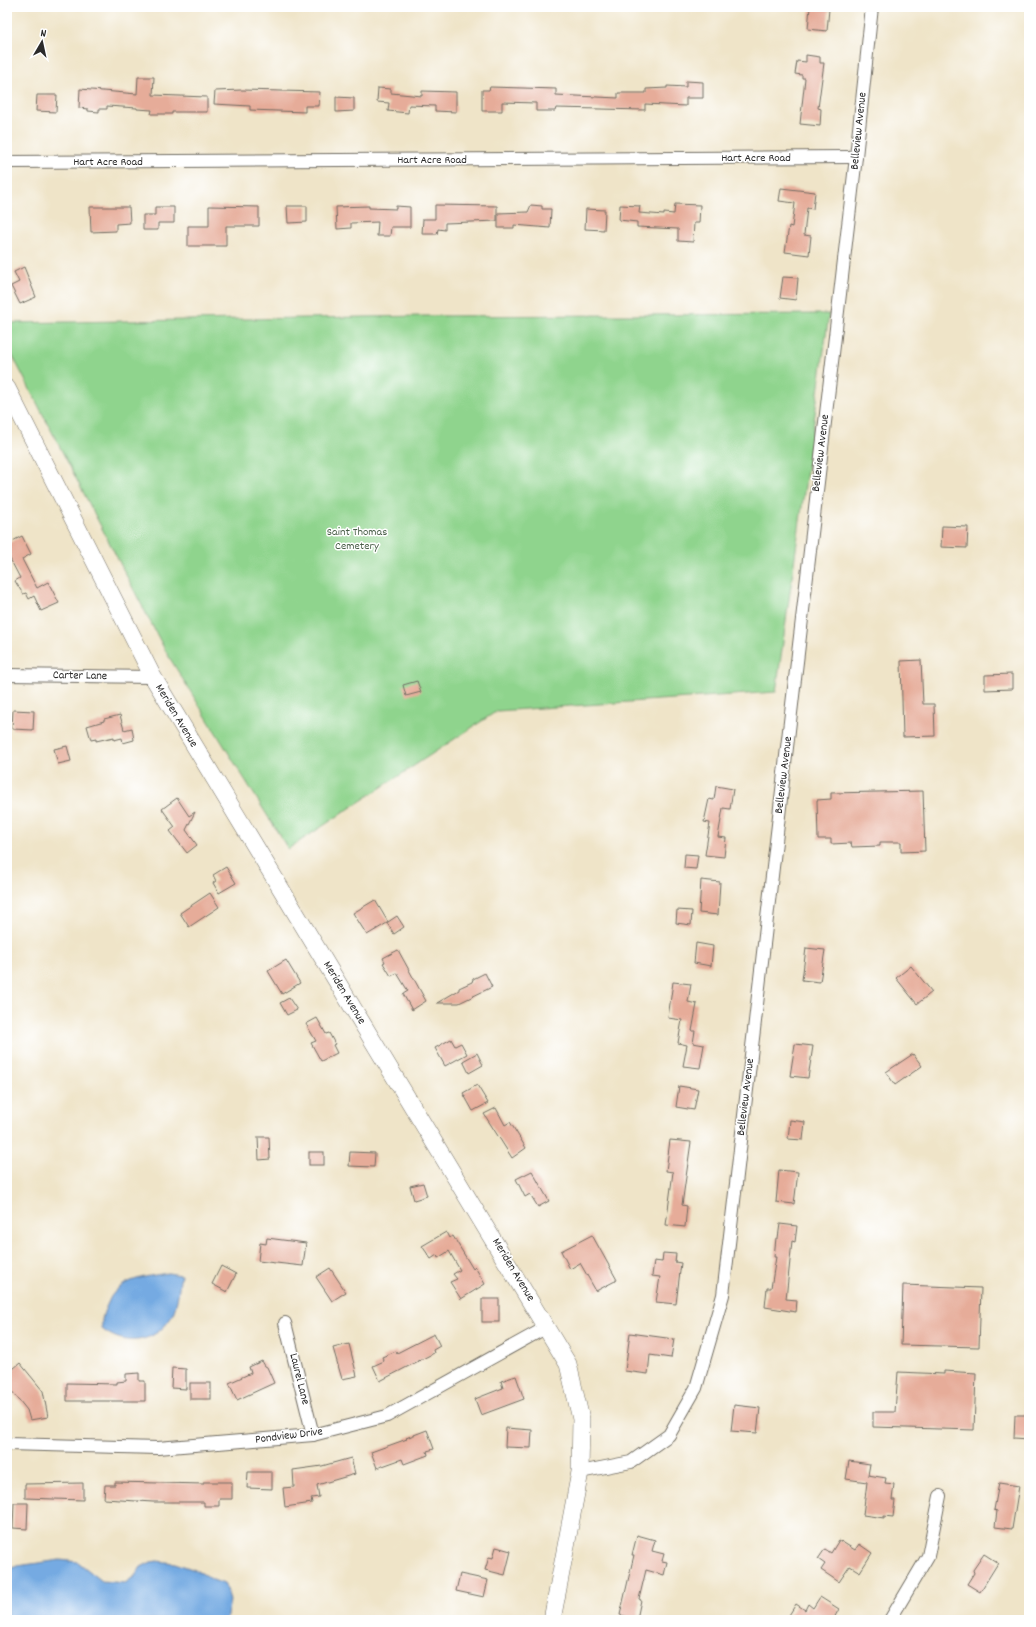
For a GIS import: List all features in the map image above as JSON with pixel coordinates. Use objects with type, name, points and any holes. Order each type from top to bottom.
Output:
[{"type":"main road","name":"Meriden Avenue","points":[[7,388],[153,677],[568,1364],[581,1419],[580,1472],[552,1620]]},
{"type":"street","name":"Belleview Avenue","points":[[580,1472],[631,1462],[669,1435],[696,1388],[723,1295],[856,157],[872,7]]},
{"type":"street","name":"Hart Acre Road","points":[[7,162],[856,157]]},
{"type":"street","name":"Carter Lane","points":[[7,675],[153,677]]},
{"type":"street","name":"Laurel Lane","points":[[284,1323],[313,1435]]},
{"type":"street","name":"Pondview Drive","points":[[7,1444],[158,1448],[313,1435],[387,1416],[547,1327]]},
{"type":"street","points":[[890,1620],[928,1556],[940,1496]]},
{"type":"green space","name":"Saint Thomas Cemetery","points":[[829,314],[776,692],[497,711],[288,849],[166,652],[7,345],[7,323],[423,316]]},
{"type":"water","points":[[168,1273],[181,1275],[174,1312],[168,1322],[161,1329],[153,1335],[145,1338],[128,1340],[119,1338],[102,1329],[104,1311],[111,1296],[118,1289],[131,1281]]},
{"type":"water","points":[[60,1560],[78,1562],[102,1581],[125,1583],[135,1576],[141,1567],[157,1561],[175,1563],[198,1571],[213,1580],[224,1584],[227,1589],[230,1601],[226,1620],[7,1620],[7,1570],[17,1566]]},
{"type":"building","points":[[810,7],[829,9],[827,31],[808,29]]},
{"type":"building","points":[[806,55],[820,57],[820,63],[824,63],[818,108],[821,109],[820,126],[800,124],[805,78],[802,78],[802,75],[795,74],[797,61],[806,62]]},
{"type":"building","points":[[138,77],[154,77],[153,95],[207,97],[207,112],[172,112],[172,114],[151,114],[152,110],[137,108],[107,106],[107,109],[99,109],[99,112],[79,108],[80,89],[137,94]]},
{"type":"building","points":[[686,81],[703,82],[703,98],[686,98],[686,106],[645,104],[645,110],[556,108],[555,111],[536,111],[536,103],[502,102],[502,111],[482,111],[482,90],[489,90],[490,87],[556,89],[556,95],[618,98],[618,93],[646,93],[646,89],[667,88],[667,86],[686,87]]},
{"type":"building","points":[[378,88],[391,89],[391,93],[422,96],[422,91],[456,92],[456,112],[435,111],[435,106],[409,105],[408,113],[388,111],[389,103],[377,102]]},
{"type":"building","points":[[242,90],[320,92],[319,106],[305,106],[305,112],[250,110],[250,106],[214,104],[215,91]]},
{"type":"building","points":[[37,95],[57,95],[56,112],[36,111]]},
{"type":"building","points":[[336,97],[354,98],[354,111],[336,112]]},
{"type":"building","points":[[781,188],[815,192],[813,209],[807,208],[804,235],[811,236],[809,255],[785,252],[789,226],[792,227],[795,203],[779,201]]},
{"type":"building","points":[[675,204],[700,205],[699,223],[694,223],[693,242],[678,241],[678,229],[637,227],[637,222],[619,220],[620,205],[640,206],[639,213],[664,215],[664,213],[674,214]]},
{"type":"building","points":[[435,205],[497,206],[497,221],[445,223],[445,230],[438,229],[437,234],[422,234],[423,219],[435,219]]},
{"type":"building","points":[[531,205],[542,206],[542,209],[551,209],[550,228],[514,225],[514,228],[498,228],[498,213],[528,212]]},
{"type":"building","points":[[209,206],[259,207],[259,226],[226,226],[226,246],[188,246],[188,226],[209,226]]},
{"type":"building","points":[[287,206],[307,206],[307,222],[288,223]]},
{"type":"building","points":[[369,206],[369,208],[396,209],[396,206],[410,207],[410,227],[391,227],[390,236],[377,236],[378,222],[351,223],[351,228],[337,229],[336,207]]},
{"type":"building","points":[[90,207],[129,207],[130,223],[116,224],[116,231],[91,232]]},
{"type":"building","points":[[155,207],[174,207],[174,223],[158,223],[158,230],[143,230],[143,215],[155,215]]},
{"type":"building","points":[[586,209],[605,210],[604,230],[585,229]]},
{"type":"building","points":[[24,267],[36,297],[20,304],[11,286],[19,282],[14,272]]},
{"type":"building","points":[[783,277],[798,278],[796,300],[780,298]]},
{"type":"building","points":[[942,526],[968,527],[967,548],[941,547]]},
{"type":"building","points":[[22,536],[31,554],[22,559],[37,588],[48,582],[59,603],[41,611],[34,596],[29,599],[26,593],[23,594],[15,581],[20,578],[7,553],[7,544]]},
{"type":"building","points":[[921,660],[923,704],[934,704],[935,736],[903,737],[901,661]]},
{"type":"building","points":[[1012,674],[1012,689],[985,690],[985,675]]},
{"type":"building","points":[[417,681],[421,692],[406,696],[403,685]]},
{"type":"building","points":[[13,710],[34,711],[33,730],[12,729]]},
{"type":"building","points":[[120,715],[124,730],[132,728],[134,740],[123,743],[122,738],[114,740],[114,737],[96,741],[96,739],[91,740],[87,726],[104,721],[104,719]]},
{"type":"building","points":[[67,746],[71,761],[58,764],[54,749]]},
{"type":"building","points":[[716,786],[733,789],[730,809],[723,808],[718,837],[726,838],[724,857],[705,855],[710,823],[704,822],[709,799],[714,800]]},
{"type":"building","points":[[923,791],[925,851],[901,852],[901,842],[880,842],[880,846],[852,847],[851,843],[831,844],[831,839],[818,839],[817,800],[831,799],[831,793]]},
{"type":"building","points":[[177,798],[189,816],[195,812],[186,830],[197,845],[187,853],[170,831],[175,827],[162,809]]},
{"type":"building","points":[[685,854],[698,855],[696,869],[684,868]]},
{"type":"building","points":[[226,867],[236,883],[219,893],[213,883],[216,881],[213,875]]},
{"type":"building","points":[[701,880],[720,882],[718,915],[699,913]]},
{"type":"building","points":[[210,893],[219,907],[189,927],[180,913]]},
{"type":"building","points":[[375,900],[388,922],[397,916],[404,927],[394,934],[387,923],[367,935],[353,913]]},
{"type":"building","points":[[677,910],[692,911],[691,925],[676,923]]},
{"type":"building","points":[[696,943],[713,946],[711,966],[694,963]]},
{"type":"building","points":[[806,948],[825,950],[820,982],[802,980]]},
{"type":"building","points":[[398,950],[426,1001],[412,1010],[403,994],[408,991],[397,973],[391,976],[383,963],[385,962],[383,958]]},
{"type":"building","points":[[286,960],[300,983],[282,994],[268,971]]},
{"type":"building","points":[[911,966],[932,992],[917,1004],[896,978]]},
{"type":"building","points":[[485,973],[492,987],[459,1003],[437,1003],[459,990],[459,988],[472,982],[473,979]]},
{"type":"building","points":[[673,982],[691,984],[688,1002],[697,1004],[692,1031],[695,1031],[693,1043],[704,1045],[700,1068],[683,1066],[687,1045],[678,1043],[682,1020],[668,1018]]},
{"type":"building","points":[[289,998],[297,1010],[287,1015],[280,1003]]},
{"type":"building","points":[[317,1018],[326,1034],[329,1033],[335,1044],[333,1045],[337,1053],[321,1061],[311,1043],[316,1041],[306,1024]]},
{"type":"building","points":[[451,1039],[455,1046],[461,1043],[467,1054],[445,1066],[435,1048]]},
{"type":"building","points":[[795,1044],[813,1046],[808,1078],[790,1076]]},
{"type":"building","points":[[477,1053],[483,1065],[469,1073],[463,1061]]},
{"type":"building","points":[[913,1054],[922,1066],[895,1085],[886,1072]]},
{"type":"building","points":[[477,1085],[488,1103],[473,1111],[463,1093]]},
{"type":"building","points":[[679,1086],[698,1089],[694,1110],[676,1107]]},
{"type":"building","points":[[496,1108],[505,1125],[510,1122],[526,1148],[512,1158],[484,1114]]},
{"type":"building","points":[[790,1120],[805,1122],[803,1140],[788,1139]]},
{"type":"building","points":[[258,1137],[269,1137],[270,1159],[259,1160]]},
{"type":"building","points":[[670,1140],[691,1142],[682,1205],[687,1206],[685,1227],[666,1225],[673,1172],[666,1171]]},
{"type":"building","points":[[309,1152],[324,1152],[324,1165],[309,1165]]},
{"type":"building","points":[[350,1152],[375,1153],[374,1167],[349,1166]]},
{"type":"building","points":[[779,1170],[798,1172],[794,1204],[776,1202]]},
{"type":"building","points":[[532,1171],[549,1201],[538,1207],[530,1194],[525,1197],[516,1179]]},
{"type":"building","points":[[423,1183],[427,1196],[414,1200],[410,1186]]},
{"type":"building","points":[[780,1224],[797,1226],[795,1242],[792,1241],[786,1299],[797,1300],[796,1312],[765,1307],[767,1288],[771,1288],[776,1257],[774,1257],[776,1238],[778,1238]]},
{"type":"building","points":[[446,1232],[449,1238],[453,1236],[473,1269],[475,1267],[485,1284],[461,1299],[450,1282],[457,1279],[453,1274],[460,1270],[449,1251],[438,1258],[437,1255],[431,1259],[422,1246]]},
{"type":"building","points":[[592,1235],[617,1280],[596,1291],[580,1263],[570,1269],[561,1251]]},
{"type":"building","points":[[267,1238],[306,1243],[303,1266],[258,1261],[260,1243],[266,1244]]},
{"type":"building","points":[[663,1253],[676,1254],[675,1262],[681,1263],[676,1304],[656,1302],[660,1277],[652,1276],[654,1261],[662,1262]]},
{"type":"building","points":[[221,1266],[236,1274],[227,1292],[212,1284]]},
{"type":"building","points":[[330,1268],[346,1292],[332,1301],[316,1277]]},
{"type":"building","points":[[903,1285],[981,1288],[979,1347],[901,1345]]},
{"type":"building","points":[[482,1299],[499,1299],[499,1322],[482,1322]]},
{"type":"building","points":[[630,1333],[674,1339],[671,1358],[650,1355],[648,1374],[625,1371]]},
{"type":"building","points":[[434,1334],[440,1346],[433,1350],[434,1353],[380,1381],[373,1366],[384,1361],[382,1357],[396,1351],[397,1353]]},
{"type":"building","points":[[349,1344],[357,1376],[342,1379],[333,1348]]},
{"type":"building","points":[[262,1361],[267,1367],[274,1383],[237,1400],[229,1383],[251,1373],[249,1367]]},
{"type":"building","points":[[20,1363],[43,1391],[48,1417],[30,1420],[27,1410],[7,1385],[7,1374]]},
{"type":"building","points":[[172,1368],[186,1369],[186,1389],[171,1388]]},
{"type":"building","points":[[944,1371],[976,1373],[974,1430],[873,1427],[873,1412],[895,1412],[898,1372],[944,1374]]},
{"type":"building","points":[[139,1373],[139,1381],[145,1381],[145,1401],[67,1401],[67,1383],[117,1384],[117,1382],[126,1381],[126,1374]]},
{"type":"building","points":[[516,1376],[524,1399],[481,1415],[475,1399],[503,1388],[501,1381]]},
{"type":"building","points":[[190,1383],[211,1383],[211,1399],[190,1399]]},
{"type":"building","points":[[734,1405],[760,1408],[757,1433],[731,1431]]},
{"type":"building","points":[[1015,1415],[1029,1415],[1029,1439],[1014,1438]]},
{"type":"building","points":[[506,1428],[532,1430],[531,1448],[505,1447]]},
{"type":"building","points":[[427,1430],[434,1449],[427,1451],[428,1455],[404,1464],[402,1459],[377,1468],[371,1452]]},
{"type":"building","points":[[351,1458],[355,1474],[317,1485],[319,1497],[311,1498],[312,1503],[285,1507],[283,1488],[294,1487],[293,1470],[322,1466]]},
{"type":"building","points":[[849,1461],[870,1464],[868,1475],[886,1478],[885,1483],[894,1484],[892,1500],[895,1500],[893,1517],[884,1516],[884,1518],[863,1515],[867,1482],[846,1479]]},
{"type":"building","points":[[248,1472],[272,1472],[272,1489],[247,1488]]},
{"type":"building","points":[[115,1482],[204,1484],[204,1482],[232,1482],[232,1499],[219,1499],[219,1506],[204,1506],[204,1502],[153,1502],[104,1499],[105,1485],[115,1485]]},
{"type":"building","points":[[83,1483],[83,1500],[25,1498],[25,1484]]},
{"type":"building","points":[[999,1483],[1019,1486],[1012,1529],[995,1527],[997,1511],[994,1510]]},
{"type":"building","points":[[14,1503],[28,1503],[27,1529],[13,1528]]},
{"type":"building","points":[[637,1535],[655,1540],[652,1551],[664,1554],[662,1561],[667,1562],[664,1575],[646,1570],[639,1599],[641,1600],[637,1619],[620,1615],[634,1555],[632,1555]]},
{"type":"building","points":[[839,1540],[855,1550],[859,1544],[872,1553],[860,1572],[850,1566],[839,1582],[821,1570],[825,1564],[818,1559],[825,1549],[831,1553]]},
{"type":"building","points":[[496,1547],[511,1551],[505,1575],[485,1570],[489,1557],[493,1558]]},
{"type":"building","points":[[984,1554],[998,1563],[980,1592],[967,1584],[974,1573],[973,1570]]},
{"type":"building","points":[[460,1574],[488,1580],[484,1597],[456,1591]]},
{"type":"building","points":[[820,1597],[839,1609],[833,1620],[786,1620],[796,1604],[805,1610],[808,1604],[813,1608]]}]
